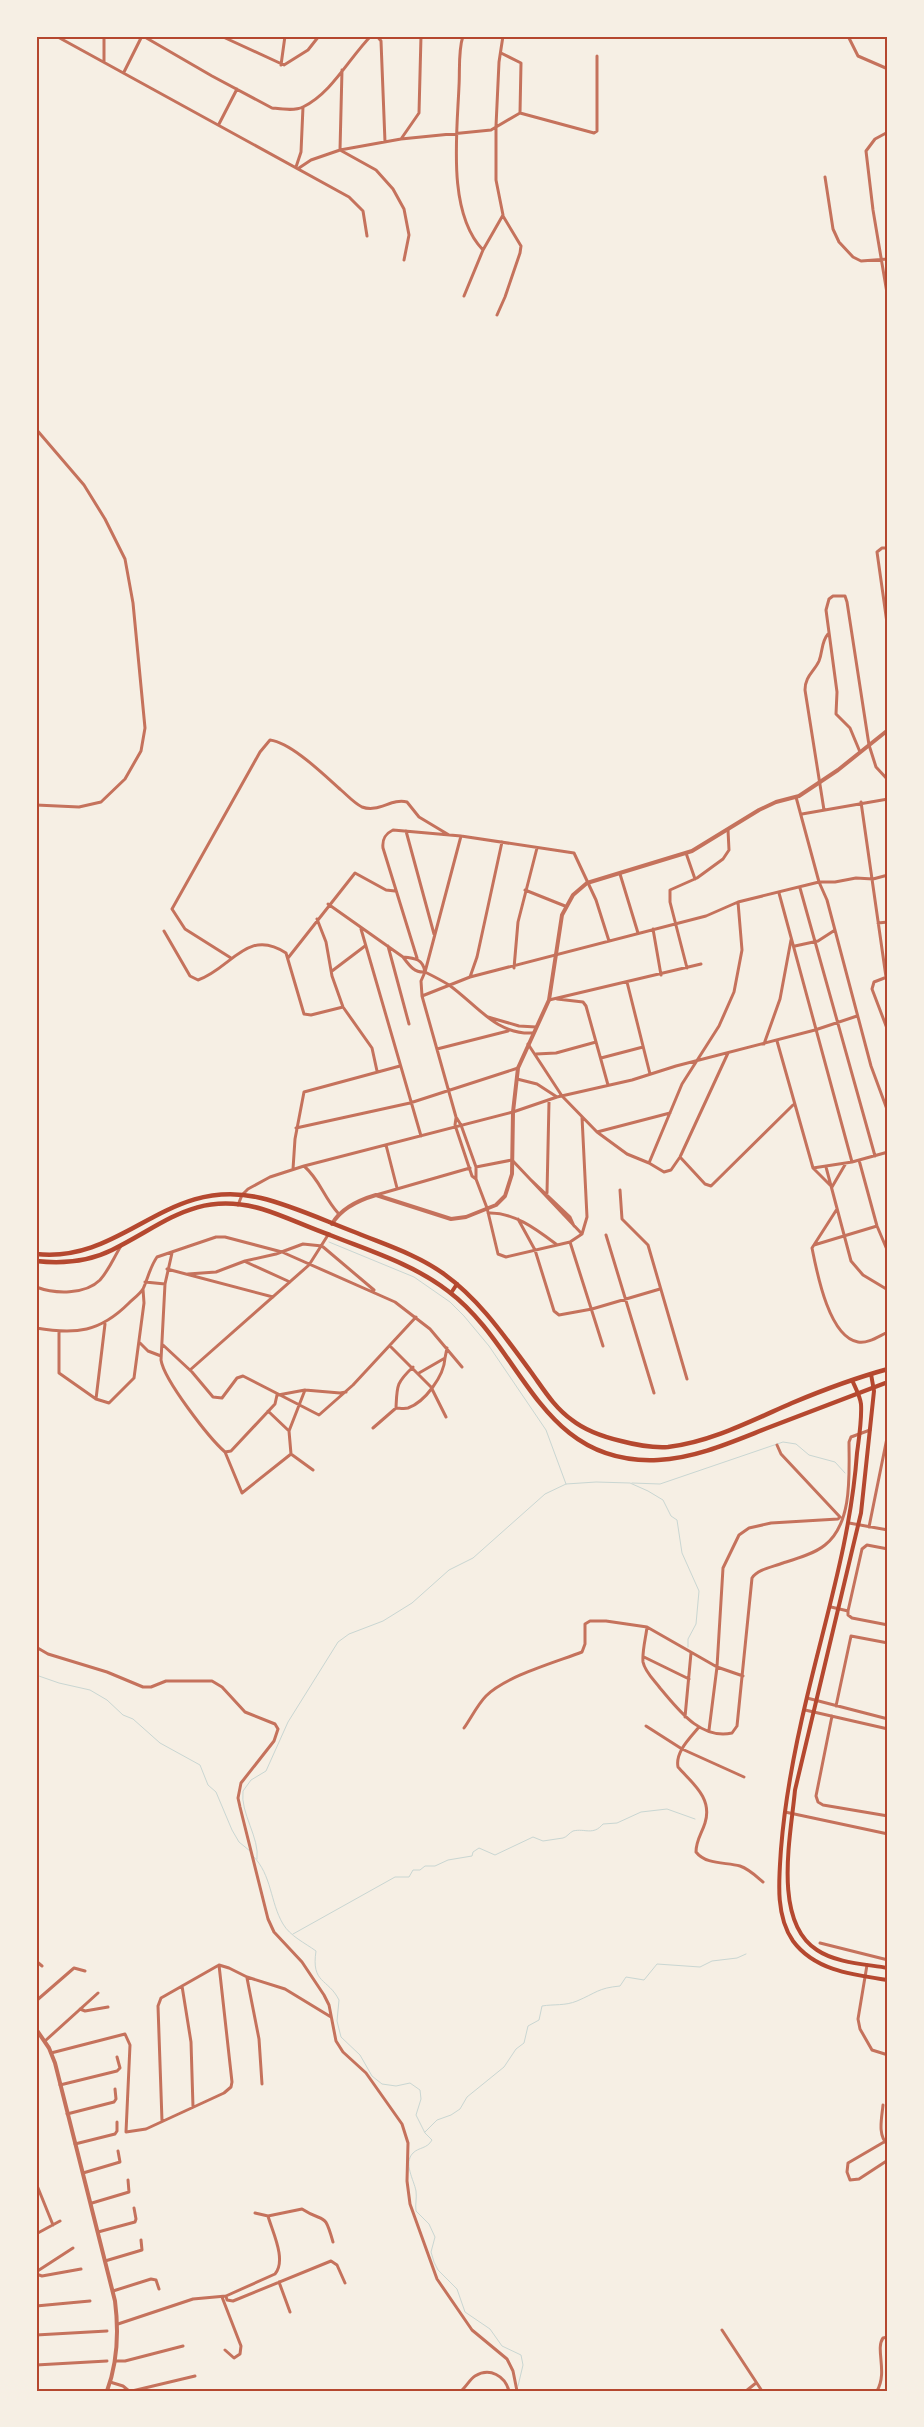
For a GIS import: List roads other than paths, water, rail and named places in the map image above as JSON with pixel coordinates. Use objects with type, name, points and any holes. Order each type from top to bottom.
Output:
[{"type":"main road","points":[[36,1254],[51,1256],[83,1252],[101,1245],[173,1206],[220,1194],[242,1195],[280,1204],[406,1253],[443,1273],[485,1312],[547,1397],[560,1410],[587,1429],[630,1444],[650,1447],[684,1445],[888,1368]]},
{"type":"main road","points":[[36,1261],[74,1262],[104,1253],[122,1245],[178,1213],[196,1208],[219,1204],[260,1209],[423,1274],[451,1293],[481,1325],[556,1423],[586,1444],[625,1457],[658,1460],[692,1456],[888,1382]]},
{"type":"main road","points":[[451,1293],[457,1284]]},
{"type":"main road","points":[[871,1374],[874,1387],[858,1524],[816,1711],[796,1790],[790,1828],[789,1900],[792,1917],[802,1937],[817,1950],[829,1956],[888,1968]]},
{"type":"main road","points":[[852,1380],[861,1404],[854,1491],[831,1607],[806,1698],[788,1788],[779,1869],[780,1899],[785,1927],[805,1953],[825,1967],[866,1977],[888,1980]]},
{"type":"street","points":[[56,36],[298,167],[349,197],[362,211],[367,236]]},
{"type":"street","points":[[104,36],[104,61]]},
{"type":"street","points":[[124,72],[142,36],[272,108],[303,107],[324,92],[371,36]]},
{"type":"street","points":[[222,36],[281,65]]},
{"type":"street","points":[[281,65],[285,36]]},
{"type":"street","points":[[281,65],[308,50],[320,36]]},
{"type":"street","points":[[377,36],[381,41],[385,142]]},
{"type":"street","points":[[401,139],[419,113],[421,36]]},
{"type":"street","points":[[463,36],[456,135],[459,195],[469,231],[483,250]]},
{"type":"street","points":[[496,315],[505,297],[521,246],[503,215],[496,180],[496,126],[503,36]]},
{"type":"street","points":[[848,36],[858,56],[888,69]]},
{"type":"street","points":[[501,53],[521,63],[520,112]]},
{"type":"street","points":[[298,167],[311,160],[340,150],[401,139],[491,130],[520,112],[594,133],[597,130],[597,56]]},
{"type":"street","points":[[340,150],[342,70]]},
{"type":"street","points":[[219,124],[237,89]]},
{"type":"street","points":[[298,167],[301,152],[303,107]]},
{"type":"street","points":[[888,132],[875,139],[867,148],[873,210],[888,299]]},
{"type":"street","points":[[340,150],[376,170],[393,189],[404,209],[409,235],[404,260]]},
{"type":"street","points":[[825,177],[833,229],[839,242],[857,260],[888,259]]},
{"type":"street","points":[[464,296],[483,250],[503,215]]},
{"type":"street","points":[[36,429],[84,485],[105,519],[125,559],[133,603],[145,728],[141,751],[125,779],[101,802],[79,807],[36,805]]},
{"type":"street","points":[[888,548],[882,548],[877,552],[888,630]]},
{"type":"street","points":[[860,752],[850,728],[836,714],[837,692],[826,610],[829,599],[833,596],[845,596],[847,602],[869,745],[876,766],[888,780]]},
{"type":"street","points":[[824,810],[805,682],[818,661],[822,642],[828,633]]},
{"type":"street","points":[[376,1195],[451,1219],[466,1217],[496,1205],[505,1196],[510,1185],[513,1112],[518,1068],[549,1000],[554,956],[565,906],[572,895],[587,883],[620,874],[704,845],[776,802],[796,797],[821,782],[888,730]]},
{"type":"street","points":[[231,958],[184,929],[172,909],[260,752],[270,740],[277,741],[305,760],[361,806],[377,809],[399,801],[407,802],[419,817],[449,835]]},
{"type":"street","points":[[888,751],[888,763]]},
{"type":"street","points":[[796,797],[819,882],[827,900],[871,1066],[888,1112]]},
{"type":"street","points":[[802,814],[861,802],[888,799]]},
{"type":"street","points":[[861,802],[887,977],[874,982],[872,989],[888,1031]]},
{"type":"street","points":[[425,972],[424,964],[417,958],[383,848],[383,841],[387,833],[393,830],[460,836],[574,853],[596,900],[609,941]]},
{"type":"street","points":[[687,968],[670,902],[670,890],[695,879],[727,854],[730,846],[728,830]]},
{"type":"street","points":[[406,831],[434,936]]},
{"type":"street","points":[[460,836],[425,972],[420,981],[422,996],[450,1090],[456,1117],[455,1126],[487,1208],[498,1254],[501,1256],[506,1257],[570,1242],[582,1234],[586,1217],[582,1117]]},
{"type":"street","points":[[470,977],[477,958],[502,842]]},
{"type":"street","points":[[514,968],[518,922],[537,848]]},
{"type":"street","points":[[686,852],[695,879]]},
{"type":"street","points":[[288,958],[328,904],[355,873],[386,890],[395,891]]},
{"type":"street","points":[[620,874],[638,933]]},
{"type":"street","points":[[422,996],[470,977],[514,968],[706,916],[738,902],[819,882],[835,882],[856,878],[873,879],[888,875]]},
{"type":"street","points":[[800,888],[875,1156]]},
{"type":"street","points":[[526,890],[565,906]]},
{"type":"street","points":[[779,893],[791,940],[795,946],[815,1030],[852,1162]]},
{"type":"street","points":[[649,1163],[670,1112],[696,1060],[719,1026],[737,983],[742,950],[738,902]]},
{"type":"street","points":[[328,904],[403,957],[419,972],[425,972],[448,985],[487,1017],[509,1031]]},
{"type":"street","points":[[317,919],[326,942],[332,971],[343,1007],[372,1048],[377,1071]]},
{"type":"street","points":[[878,923],[888,922]]},
{"type":"street","points":[[361,928],[410,1103],[422,1136]]},
{"type":"street","points":[[653,930],[661,975]]},
{"type":"street","points":[[795,946],[815,942],[835,930]]},
{"type":"street","points":[[164,931],[190,976],[198,980],[208,976],[242,950],[267,944],[286,953],[304,1014],[343,1007]]},
{"type":"street","points":[[764,1044],[780,999],[791,940]]},
{"type":"street","points":[[332,971],[365,945]]},
{"type":"street","points":[[388,946],[409,1024]]},
{"type":"street","points":[[403,957],[417,958]]},
{"type":"street","points":[[549,1000],[701,964]]},
{"type":"street","points":[[627,982],[650,1074]]},
{"type":"street","points":[[554,998],[583,1002],[586,1006],[608,1085]]},
{"type":"street","points":[[238,1205],[242,1195],[270,1177],[292,1169],[513,1112],[548,1102],[557,1097],[650,1074],[696,1060],[777,1041],[857,1016]]},
{"type":"street","points":[[487,1017],[519,1026],[536,1027]]},
{"type":"street","points":[[437,1049],[509,1031],[533,1033]]},
{"type":"street","points":[[777,1041],[793,1105],[812,1168],[832,1186]]},
{"type":"street","points":[[535,1054],[556,1054],[596,1042]]},
{"type":"street","points":[[528,1043],[562,1096],[597,1132],[627,1154],[668,1172],[680,1157],[728,1053]]},
{"type":"street","points":[[601,1058],[643,1047]]},
{"type":"street","points":[[292,1169],[302,1094],[307,1090],[400,1066]]},
{"type":"street","points":[[296,1128],[410,1103],[518,1068]]},
{"type":"street","points":[[516,1079],[537,1084],[557,1097]]},
{"type":"street","points":[[547,1193],[548,1102]]},
{"type":"street","points":[[680,1157],[704,1184],[711,1186],[717,1183],[793,1105]]},
{"type":"street","points":[[597,1132],[670,1112]]},
{"type":"street","points":[[456,1117],[461,1124],[476,1167],[476,1179]]},
{"type":"street","points":[[386,1145],[397,1188]]},
{"type":"street","points":[[812,1168],[852,1162],[888,1152]]},
{"type":"street","points":[[476,1167],[512,1160]]},
{"type":"street","points":[[512,1160],[525,1177],[582,1234]]},
{"type":"street","points":[[859,1160],[877,1226],[888,1252]]},
{"type":"street","points":[[832,1186],[846,1163]]},
{"type":"street","points":[[304,1166],[317,1178],[323,1195],[338,1213]]},
{"type":"street","points":[[826,1167],[851,1261],[863,1275],[888,1290]]},
{"type":"street","points":[[332,1224],[338,1213],[364,1198],[470,1168]]},
{"type":"street","points":[[525,1177],[547,1193],[573,1219],[574,1226]]},
{"type":"street","points":[[620,1190],[622,1219],[648,1245],[687,1380]]},
{"type":"street","points":[[837,1209],[813,1245],[812,1251],[832,1318],[836,1326],[846,1336],[858,1342],[868,1341],[888,1332]]},
{"type":"street","points":[[488,1213],[503,1212],[518,1219],[556,1244]]},
{"type":"street","points":[[518,1219],[535,1250],[554,1311],[564,1316],[660,1289]]},
{"type":"street","points":[[813,1245],[877,1226]]},
{"type":"street","points":[[606,1234],[654,1393]]},
{"type":"street","points":[[190,1370],[309,1265],[328,1235]]},
{"type":"street","points":[[36,1328],[59,1332],[81,1331],[105,1324],[142,1289],[157,1257],[216,1237],[225,1237],[282,1252],[395,1302],[416,1317],[448,1348],[462,1366]]},
{"type":"street","points":[[570,1242],[603,1346]]},
{"type":"street","points":[[188,1274],[216,1272],[245,1261],[282,1252],[304,1244],[322,1246],[378,1293]]},
{"type":"street","points":[[37,1288],[70,1292],[85,1289],[99,1281],[122,1245]]},
{"type":"street","points":[[172,1253],[165,1284],[161,1356],[162,1368],[171,1384],[225,1452],[242,1492],[290,1454]]},
{"type":"street","points":[[245,1261],[290,1282]]},
{"type":"street","points":[[167,1269],[274,1297]]},
{"type":"street","points":[[888,1279],[888,1285]]},
{"type":"street","points":[[145,1282],[165,1284]]},
{"type":"street","points":[[59,1332],[59,1373],[96,1399],[109,1403],[134,1378],[144,1303],[142,1289]]},
{"type":"street","points":[[163,1346],[190,1370],[216,1398],[222,1398],[240,1376],[319,1415],[346,1392],[416,1317]]},
{"type":"street","points":[[96,1399],[105,1324]]},
{"type":"street","points":[[139,1342],[148,1351],[161,1356]]},
{"type":"street","points":[[390,1346],[431,1387],[446,1418]]},
{"type":"street","points":[[373,1428],[396,1408],[407,1408],[420,1401],[443,1370],[448,1348]]},
{"type":"street","points":[[419,1373],[445,1358]]},
{"type":"street","points":[[396,1408],[396,1386],[400,1379],[413,1367]]},
{"type":"street","points":[[277,1395],[305,1390],[346,1392]]},
{"type":"street","points":[[290,1454],[289,1431],[305,1390]]},
{"type":"street","points":[[225,1452],[231,1451],[275,1404],[277,1395]]},
{"type":"street","points":[[268,1411],[289,1431]]},
{"type":"street","points":[[647,1626],[644,1657],[648,1673],[685,1718],[699,1727],[709,1730],[726,1734],[735,1730],[743,1676],[749,1586],[752,1578],[760,1571],[798,1558],[825,1545],[833,1536],[842,1521],[846,1501],[849,1442],[851,1438],[859,1433],[870,1430]]},
{"type":"street","points":[[869,1527],[888,1433]]},
{"type":"street","points":[[709,1730],[717,1667],[723,1568],[739,1535],[750,1528],[771,1523],[838,1519],[840,1517],[780,1454],[777,1445]]},
{"type":"street","points":[[290,1454],[313,1470]]},
{"type":"street","points":[[849,1523],[888,1530]]},
{"type":"street","points":[[888,1549],[867,1545],[862,1549],[848,1611],[848,1615],[852,1618],[888,1625]]},
{"type":"street","points":[[831,1607],[848,1611]]},
{"type":"street","points":[[464,1728],[486,1696],[496,1688],[524,1674],[582,1652],[585,1644],[585,1624],[590,1621],[647,1626],[717,1667],[743,1676]]},
{"type":"street","points":[[836,1706],[851,1636],[888,1643]]},
{"type":"street","points":[[36,1647],[48,1654],[107,1672],[143,1687],[151,1687],[166,1681],[212,1681],[222,1687],[246,1712],[275,1724],[278,1729],[274,1740],[241,1783],[238,1798],[263,1899],[274,1932],[302,1962],[324,1995],[332,2017],[336,2041],[343,2052],[366,2073],[407,2133],[407,2181],[410,2204],[438,2279],[472,2330],[507,2359],[513,2371],[517,2391]]},
{"type":"street","points":[[685,1718],[692,1653]]},
{"type":"street","points":[[644,1657],[689,1679]]},
{"type":"street","points":[[806,1698],[888,1719]]},
{"type":"street","points":[[805,1710],[888,1729]]},
{"type":"street","points":[[832,1716],[816,1796],[818,1802],[823,1805],[888,1816]]},
{"type":"street","points":[[646,1726],[682,1749],[744,1777]]},
{"type":"street","points":[[699,1727],[682,1749],[678,1758],[678,1767],[703,1795],[708,1807],[705,1824],[698,1838],[696,1852],[706,1860],[740,1866],[752,1872],[763,1882]]},
{"type":"street","points":[[785,1812],[888,1834]]},
{"type":"street","points":[[820,1943],[888,1960]]},
{"type":"street","points":[[36,1961],[42,1966]]},
{"type":"street","points":[[867,1964],[858,2024],[872,2050],[888,2055]]},
{"type":"street","points":[[219,1965],[247,1978],[285,1989],[332,2017]]},
{"type":"street","points":[[162,2121],[158,2001],[219,1965]]},
{"type":"street","points":[[52,2053],[125,2034],[130,2045],[126,2132],[146,2129],[224,2093],[229,2089],[232,2082],[219,1965]]},
{"type":"street","points":[[36,2001],[74,1968],[85,1972]]},
{"type":"street","points":[[247,1978],[259,2039],[262,2084]]},
{"type":"street","points":[[182,1986],[191,2042],[193,2107]]},
{"type":"street","points":[[45,2041],[98,1993]]},
{"type":"street","points":[[80,2009],[85,2011],[108,2006]]},
{"type":"street","points":[[36,2029],[52,2053],[92,2203],[113,2291],[118,2324],[116,2361],[107,2391]]},
{"type":"street","points":[[60,2085],[117,2071],[120,2067],[117,2057]]},
{"type":"street","points":[[67,2114],[114,2102],[116,2098],[115,2089]]},
{"type":"street","points":[[884,2105],[882,2128],[884,2142],[888,2146]]},
{"type":"street","points":[[75,2144],[115,2134],[117,2122]]},
{"type":"street","points":[[884,2142],[848,2163],[848,2176],[854,2181],[867,2175],[888,2160]]},
{"type":"street","points":[[83,2173],[120,2162],[118,2151]]},
{"type":"street","points":[[92,2203],[129,2192],[128,2180]]},
{"type":"street","points":[[36,2183],[53,2225]]},
{"type":"street","points":[[98,2232],[135,2222],[134,2208]]},
{"type":"street","points":[[255,2213],[268,2216],[302,2209],[310,2214],[320,2215],[325,2219],[333,2242]]},
{"type":"street","points":[[118,2324],[193,2299],[224,2297],[269,2278],[280,2268],[280,2260],[268,2216]]},
{"type":"street","points":[[36,2234],[60,2221]]},
{"type":"street","points":[[105,2261],[142,2250],[141,2240]]},
{"type":"street","points":[[73,2248],[36,2273],[42,2276],[81,2269]]},
{"type":"street","points":[[224,2297],[233,2301],[331,2261],[337,2265],[345,2282]]},
{"type":"street","points":[[113,2291],[151,2279],[156,2280],[159,2289]]},
{"type":"street","points":[[279,2282],[290,2312]]},
{"type":"street","points":[[224,2297],[242,2346],[240,2354],[234,2358],[230,2357],[225,2350]]},
{"type":"street","points":[[36,2306],[90,2301]]},
{"type":"street","points":[[722,2330],[762,2391]]},
{"type":"street","points":[[36,2335],[107,2331]]},
{"type":"street","points":[[877,2391],[883,2372],[880,2343],[883,2338],[888,2337]]},
{"type":"street","points":[[116,2361],[125,2361],[183,2346]]},
{"type":"street","points":[[36,2365],[107,2361]]},
{"type":"street","points":[[462,2390],[474,2376],[488,2373],[498,2374],[506,2382],[509,2391]]},
{"type":"street","points":[[110,2382],[131,2391],[195,2376]]},
{"type":"street","points":[[746,2391],[756,2383]]},
{"type":"waterway","points":[[329,1242],[414,1277],[450,1302],[464,1316],[489,1346],[546,1430],[566,1484]]},
{"type":"waterway","points":[[632,1483],[660,1484],[783,1442],[796,1444],[809,1455],[835,1462],[845,1473]]},
{"type":"waterway","points":[[257,1859],[256,1843],[244,1808],[243,1791],[251,1780],[266,1771],[288,1722],[338,1642],[349,1634],[383,1621],[412,1603],[449,1570],[473,1558],[545,1494],[566,1484],[596,1482],[630,1483],[663,1500],[671,1516],[677,1520],[682,1553],[699,1591],[696,1624],[688,1639],[688,1647]]},
{"type":"waterway","points":[[36,1675],[59,1683],[90,1690],[107,1700],[123,1715],[133,1719],[160,1743],[200,1765],[208,1785],[216,1792],[232,1830],[239,1842],[250,1851]]},
{"type":"waterway","points":[[293,1934],[395,1877],[409,1877],[413,1870],[420,1870],[425,1866],[435,1866],[448,1860],[472,1856],[473,1852],[479,1848],[495,1855],[533,1837],[543,1841],[563,1838],[573,1831],[596,1830],[603,1824],[617,1823],[641,1812],[667,1809],[695,1819]]},
{"type":"waterway","points":[[253,1856],[264,1872],[283,1924],[294,1936],[316,1951],[315,1962],[318,1975],[339,2000],[337,2021],[341,2037],[360,2055],[372,2076],[382,2084],[396,2086],[410,2083],[420,2090],[421,2099],[416,2115],[425,2133],[432,2140],[428,2145],[413,2153],[410,2157],[409,2167],[416,2191],[416,2211],[429,2224],[435,2237],[431,2252],[434,2262],[438,2270],[457,2289],[465,2312],[490,2329],[502,2346],[521,2355],[523,2365],[518,2386]]},
{"type":"waterway","points":[[425,2132],[437,2120],[451,2115],[460,2109],[467,2097],[504,2067],[516,2049],[524,2043],[528,2026],[539,2020],[542,2006],[573,2003],[602,1990],[620,1986],[626,1977],[644,1980],[657,1964],[700,1967],[712,1961],[737,1958],[746,1954]]}]
